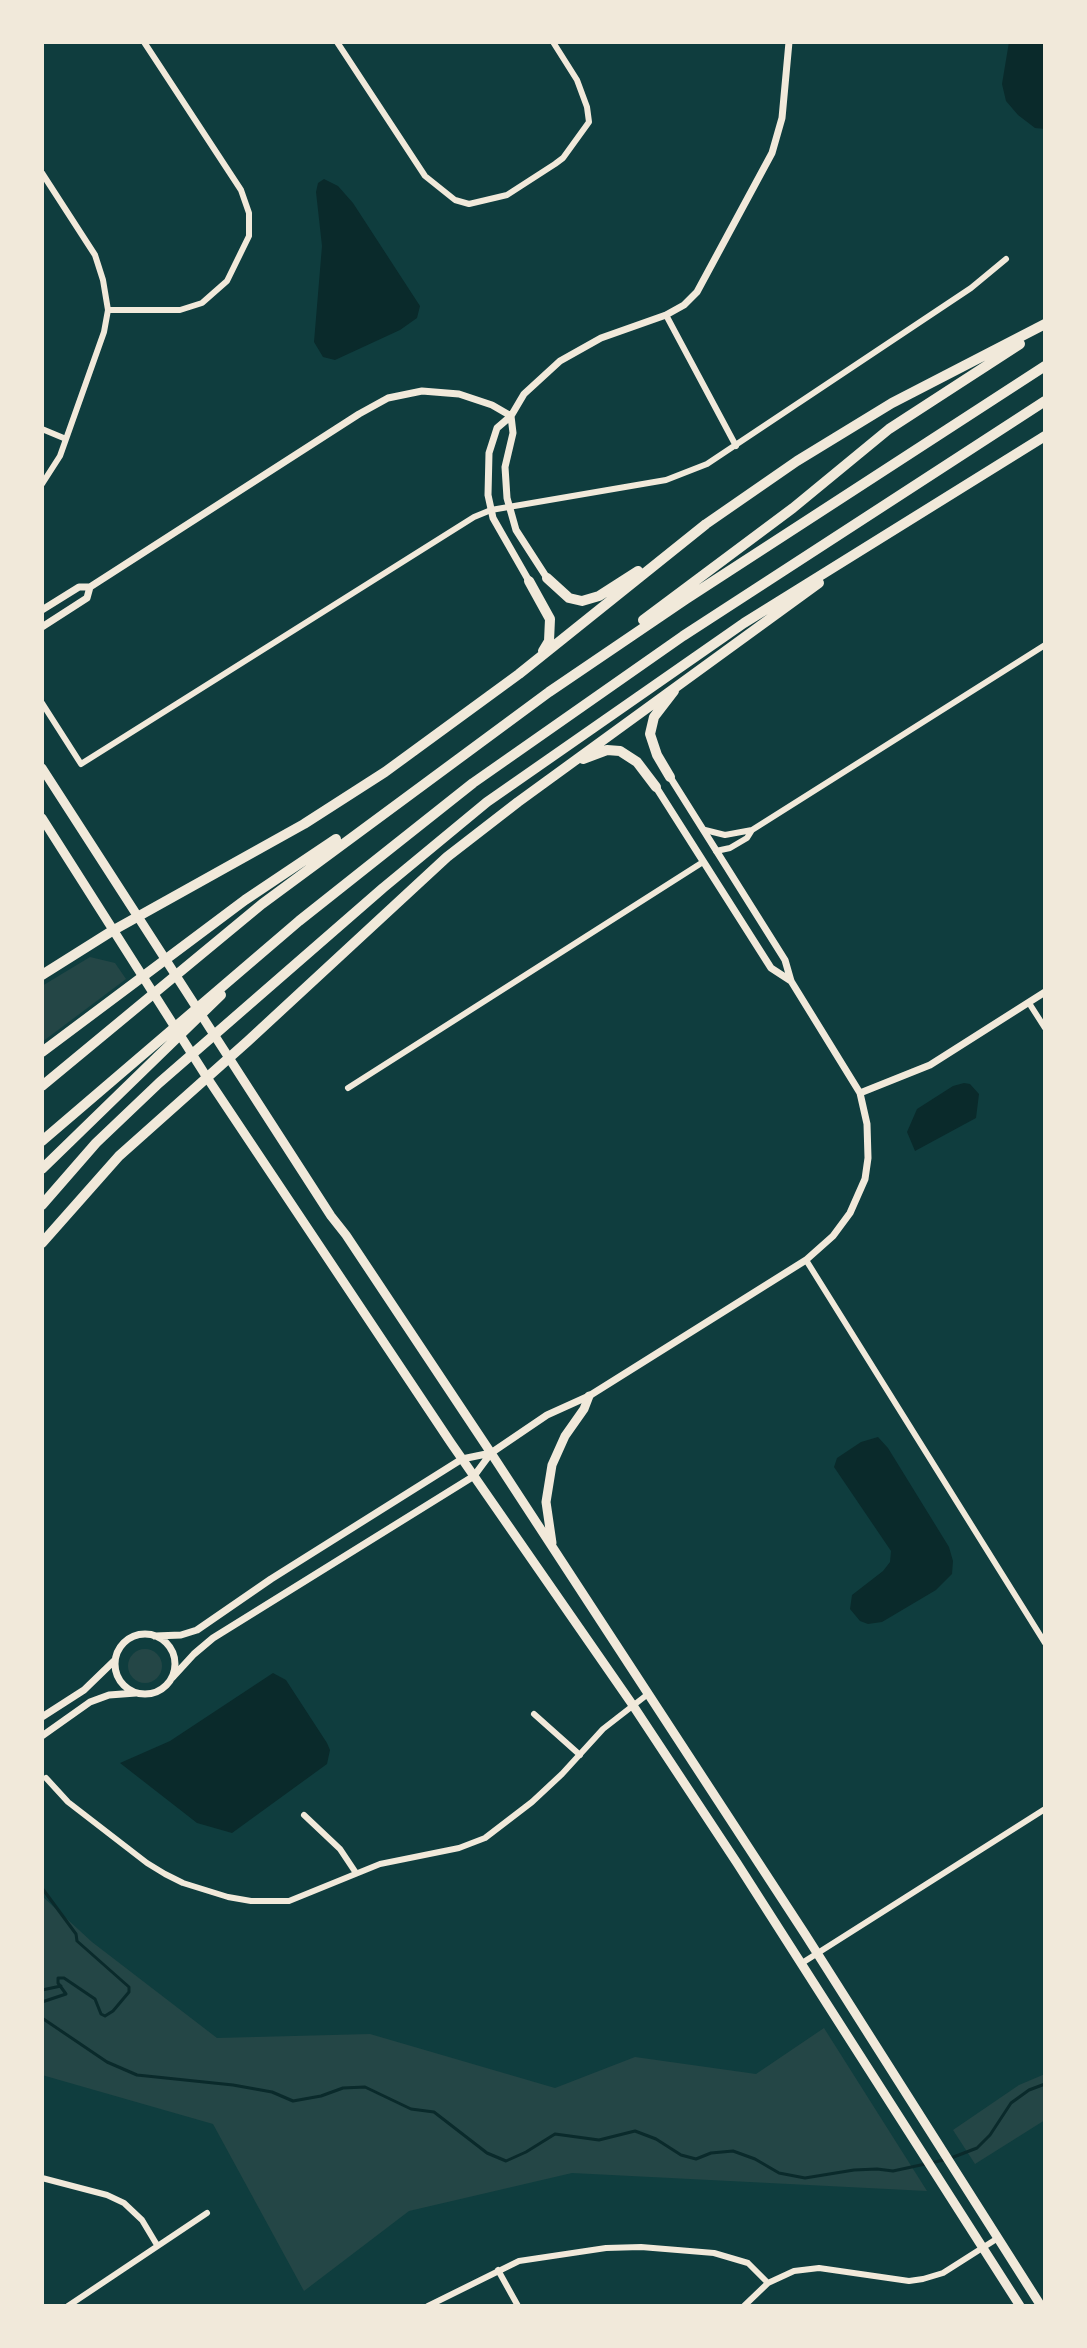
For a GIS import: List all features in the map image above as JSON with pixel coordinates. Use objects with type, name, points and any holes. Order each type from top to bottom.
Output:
[{"type":"highway","points":[[42,975],[112,931],[304,824],[355,792],[519,674],[736,502],[860,421],[924,385],[1045,325]]},
{"type":"highway","points":[[42,1086],[214,941],[793,508],[889,429],[1045,325]]},
{"type":"highway","points":[[549,692],[686,599],[1045,366]]},
{"type":"highway","points":[[42,1141],[270,945],[428,817],[562,719],[696,627],[1045,401]]},
{"type":"highway","points":[[42,1205],[96,1143],[159,1083],[465,820],[732,631],[1045,436]]},
{"type":"highway","points":[[42,1243],[104,1172],[447,857],[680,682],[870,546]]},
{"type":"highway","points":[[547,578],[569,598],[589,600],[677,547]]},
{"type":"highway","points":[[519,674],[542,652],[549,641],[551,625],[529,581]]},
{"type":"highway","points":[[670,777],[653,747],[651,728],[654,717],[680,682]]},
{"type":"highway","points":[[518,802],[584,759],[607,750],[620,751],[631,757],[642,766],[656,787]]},
{"type":"highway","points":[[42,1052],[245,900],[438,772]]},
{"type":"highway","points":[[42,1169],[270,945]]},
{"type":"main road","points":[[42,768],[228,1059],[491,1453],[817,1953],[1041,2306]]},
{"type":"main road","points":[[42,818],[206,1076],[462,1459],[632,1704],[802,1963],[1020,2306]]},
{"type":"main road","points":[[554,1550],[546,1510],[552,1465],[589,1396]]},
{"type":"street","points":[[108,310],[180,310],[208,300],[227,281],[244,250],[250,228],[248,206],[238,184],[144,42]]},
{"type":"street","points":[[337,42],[425,176],[455,200],[469,204],[507,195],[555,164],[589,122],[577,80],[553,42]]},
{"type":"street","points":[[529,581],[501,534],[491,510],[486,485],[489,453],[497,428],[511,416],[524,394],[560,361],[601,338],[666,315],[684,305],[697,292],[772,153],[782,118],[789,42]]},
{"type":"street","points":[[42,173],[95,255],[108,310],[104,332],[66,439],[42,484]]},
{"type":"street","points":[[42,703],[81,764],[474,517],[491,510],[666,480],[698,469],[971,288],[1006,259]]},
{"type":"street","points":[[666,315],[736,446]]},
{"type":"street","points":[[42,610],[79,587],[90,587],[388,398],[422,391],[459,394],[492,405],[511,416]]},
{"type":"street","points":[[511,416],[513,433],[504,481],[509,508],[524,545],[547,578]]},
{"type":"street","points":[[42,429],[66,439]]},
{"type":"street","points":[[42,627],[87,598],[90,587]]},
{"type":"street","points":[[705,830],[725,835],[752,830],[1045,645]]},
{"type":"street","points":[[42,1736],[102,1697],[158,1691],[213,1638],[474,1476],[491,1453],[547,1415],[589,1396],[806,1260],[824,1246],[846,1221],[865,1179],[868,1135],[860,1093],[791,981],[785,960],[670,777]]},
{"type":"street","points":[[656,787],[771,968],[791,981]]},
{"type":"street","points":[[716,851],[730,848],[747,838],[752,830]]},
{"type":"street","points":[[348,1088],[703,862]]},
{"type":"street","points":[[860,1093],[930,1065],[1045,992]]},
{"type":"street","points":[[1029,1003],[1045,1028]]},
{"type":"street","points":[[806,1260],[1045,1643]]},
{"type":"street","points":[[42,1717],[101,1676],[131,1638],[141,1634],[181,1635],[197,1630],[271,1579],[462,1459],[491,1453]]},
{"type":"street","points":[[155,1636],[172,1650],[175,1665],[172,1678]]},
{"type":"street","points":[[116,1658],[116,1669],[121,1680],[129,1689],[140,1693]]},
{"type":"street","points":[[46,1778],[68,1802],[147,1863],[183,1883],[251,1901],[289,1901],[380,1864],[459,1848],[485,1838],[532,1802],[603,1729],[648,1694]]},
{"type":"street","points":[[534,1714],[580,1755]]},
{"type":"street","points":[[802,1963],[1045,1809]]},
{"type":"street","points":[[304,1815],[340,1849],[356,1873]]},
{"type":"street","points":[[42,2178],[107,2195],[124,2203],[142,2220],[157,2245]]},
{"type":"street","points":[[68,2306],[207,2213]]},
{"type":"street","points":[[744,2306],[768,2283],[794,2271],[819,2268],[909,2281],[923,2279],[943,2273],[998,2238]]},
{"type":"street","points":[[428,2306],[498,2270],[536,2257],[606,2248],[641,2247],[727,2256],[748,2263],[768,2283]]},
{"type":"street","points":[[498,2270],[518,2306]]},
{"type":"shaded area","points":[[1009,42],[1045,42],[1045,129],[1035,128],[1006,101],[1002,84]]},
{"type":"shaded area","points":[[324,179],[338,186],[353,203],[420,306],[417,318],[400,330],[335,360],[323,357],[314,342],[322,246],[316,192],[318,183]]},
{"type":"shaded area","points":[[90,957],[115,963],[126,979],[42,1042],[42,986]]},
{"type":"shaded area","points":[[970,1084],[979,1094],[976,1118],[915,1151],[907,1132],[917,1109],[953,1086]]},
{"type":"shaded area","points":[[878,1437],[888,1448],[949,1547],[953,1561],[952,1574],[936,1590],[882,1622],[868,1624],[860,1621],[850,1609],[852,1595],[883,1571],[890,1562],[891,1551],[834,1467],[837,1458],[861,1442]]},
{"type":"shaded area","points":[[145,1649],[157,1654],[162,1666],[157,1678],[145,1683],[133,1678],[128,1666],[133,1654]]},
{"type":"shaded area","points":[[273,1673],[286,1680],[327,1743],[330,1750],[327,1764],[232,1833],[197,1823],[120,1763],[170,1741]]},
{"type":"shaded area","points":[[42,1896],[92,1942],[217,2038],[370,2034],[555,2088],[635,2057],[756,2074],[824,2028],[927,2191],[572,2173],[409,2211],[304,2291],[213,2124],[42,2075]]},
{"type":"shaded area","points":[[1045,2074],[1045,2120],[975,2164],[953,2130],[1019,2085]]},
{"type":"waterway","points":[[42,1888],[76,1934],[77,1941],[129,1987],[129,1992],[105,2016],[101,2014],[95,1999],[64,1978],[58,1978],[58,1983],[66,1994],[42,2002]]},
{"type":"waterway","points":[[42,1990],[61,1986]]},
{"type":"waterway","points":[[42,2018],[107,2062],[137,2075],[233,2085],[272,2092],[293,2101],[343,2088],[365,2087],[411,2109],[434,2112],[487,2153],[506,2161],[555,2134],[599,2140],[635,2131],[656,2139],[681,2155],[696,2159],[711,2153],[733,2151],[779,2173],[805,2178],[854,2170],[893,2171],[944,2160]]},
{"type":"waterway","points":[[951,2158],[977,2148],[990,2135],[1011,2103],[1029,2090],[1045,2084]]}]
